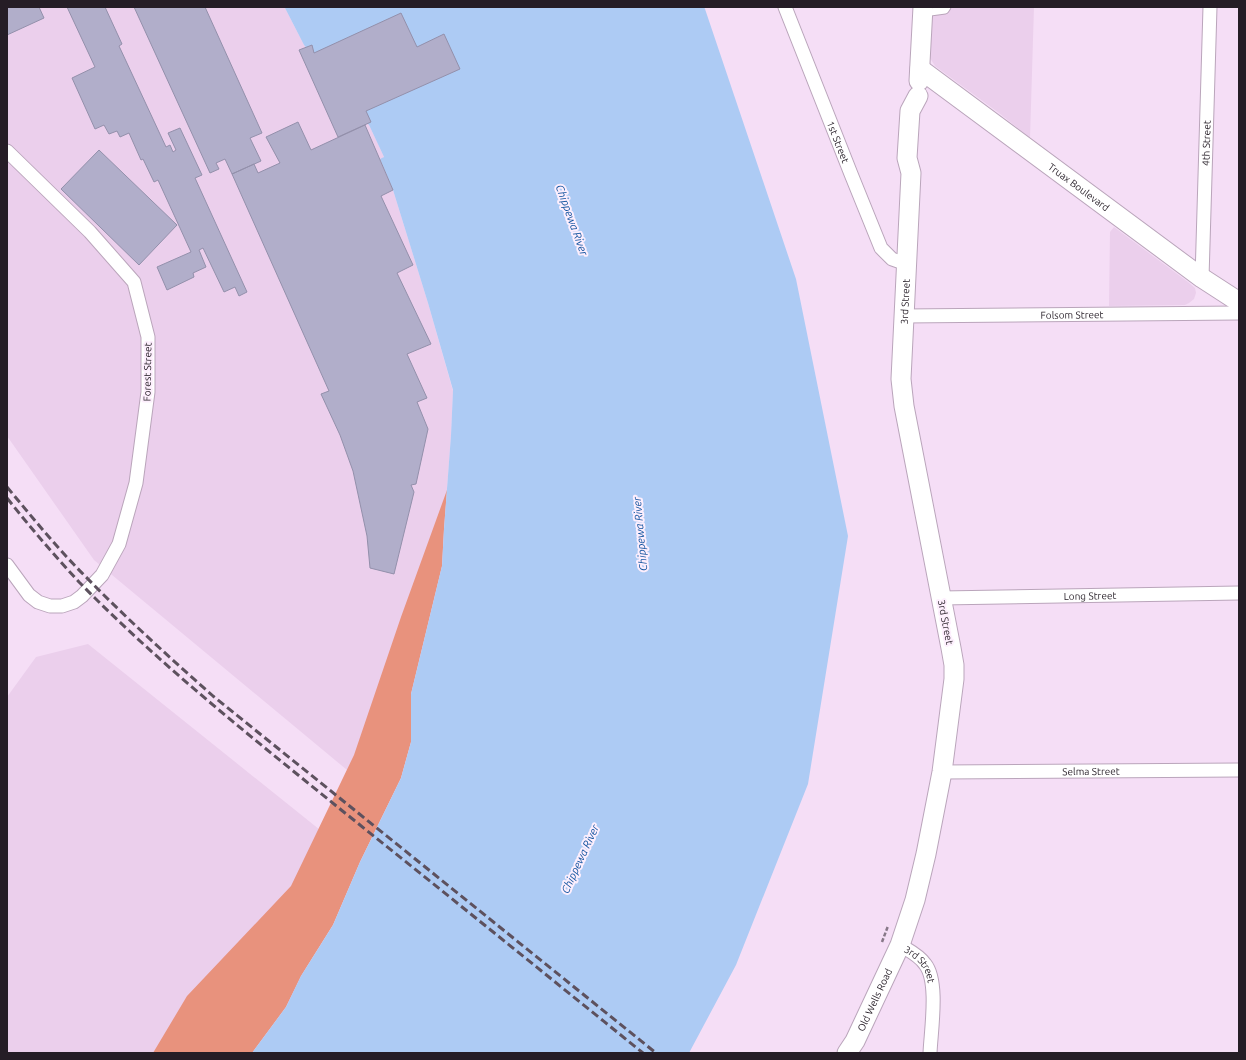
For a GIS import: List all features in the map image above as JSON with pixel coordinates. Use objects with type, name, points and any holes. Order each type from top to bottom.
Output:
[{"type":"street","name":"1st Street","points":[[786,7],[881,248],[892,260],[906,264]]},
{"type":"street","name":"4th Street","points":[[1202,278],[1210,7]]},
{"type":"street","name":"3rd Street","points":[[923,10],[918,96],[910,111],[907,158],[911,173],[901,380],[904,406],[954,665],[954,679],[942,772],[926,854],[907,925],[891,945],[913,953],[925,963],[930,973],[933,991],[930,1053]]},
{"type":"street","name":"Truax Boulevard","points":[[920,70],[1202,278],[1239,302]]},
{"type":"street","name":"Forest Street","points":[[7,151],[90,232],[134,282],[148,337],[148,392],[136,484],[119,544],[102,575],[82,596],[74,602],[62,606],[50,606],[38,602],[29,595],[7,565]]},
{"type":"street","name":"Folsom Street","points":[[904,316],[1239,313]]},
{"type":"street","name":"Long Street","points":[[941,598],[1239,593]]},
{"type":"street","name":"Selma Street","points":[[942,772],[1239,770]]},
{"type":"street","name":"Old Wells Road","points":[[847,1053],[854,1041],[891,945]]},
{"type":"lane","points":[[923,10],[945,10],[947,7]]},
{"type":"path","points":[[889,924],[891,945]]},
{"type":"shaded area","points":[[7,7],[286,7],[285,8],[304,45],[369,125],[384,157],[381,160],[393,190],[428,303],[453,391],[442,566],[411,694],[388,804],[94,560],[7,436]]},
{"type":"shaded area","points":[[932,7],[1034,7],[1030,138],[935,66],[930,58],[929,49]]},
{"type":"shaded area","points":[[1114,227],[1195,288],[1196,293],[1194,299],[1185,305],[1109,306],[1110,232]]},
{"type":"shaded area","points":[[447,490],[442,566],[411,694],[411,742],[401,778],[360,862],[333,925],[301,976],[286,1007],[252,1053],[153,1053],[187,996],[291,886],[354,755],[401,617]]},
{"type":"shaded area","points":[[88,644],[360,862],[286,1007],[252,1053],[7,1053],[7,697],[36,657]]},
{"type":"water","name":"Chippewa River","points":[[704,7],[705,9],[796,279],[848,536],[808,784],[736,965],[689,1053],[252,1053],[286,1007],[301,976],[333,925],[360,862],[401,778],[411,742],[411,694],[442,566],[453,390],[393,190],[380,159],[384,157],[369,125],[304,45],[285,8]]},
{"type":"building","points":[[7,7],[39,7],[44,18],[7,35]]},
{"type":"building","points":[[67,7],[105,7],[122,44],[119,46],[166,147],[170,145],[173,152],[176,150],[168,133],[180,128],[202,175],[195,178],[247,292],[239,296],[235,287],[224,292],[203,248],[199,250],[206,267],[193,273],[194,277],[167,290],[157,267],[191,252],[158,180],[154,182],[143,159],[141,160],[129,133],[120,137],[117,131],[109,134],[104,125],[95,129],[72,78],[95,67]]},
{"type":"building","points":[[134,7],[205,7],[262,133],[250,138],[261,161],[232,174],[225,159],[216,163],[219,169],[210,173]]},
{"type":"building","points":[[401,13],[417,47],[444,34],[460,69],[366,111],[371,122],[338,137],[299,50],[312,45],[314,53]]},
{"type":"building","points":[[298,122],[311,150],[365,125],[393,190],[381,196],[413,265],[397,273],[431,344],[407,354],[427,398],[417,402],[428,429],[416,484],[411,485],[414,492],[394,574],[370,568],[367,536],[353,471],[340,435],[321,394],[329,391],[232,174],[254,164],[258,173],[280,163],[266,137]]},
{"type":"building","points":[[99,150],[177,225],[139,265],[61,189]]},
{"type":"railway","points":[[7,487],[85,576],[116,607],[213,696],[656,1053]]},
{"type":"railway","points":[[7,498],[42,541],[79,582],[110,613],[175,672],[277,758],[643,1053]]}]
